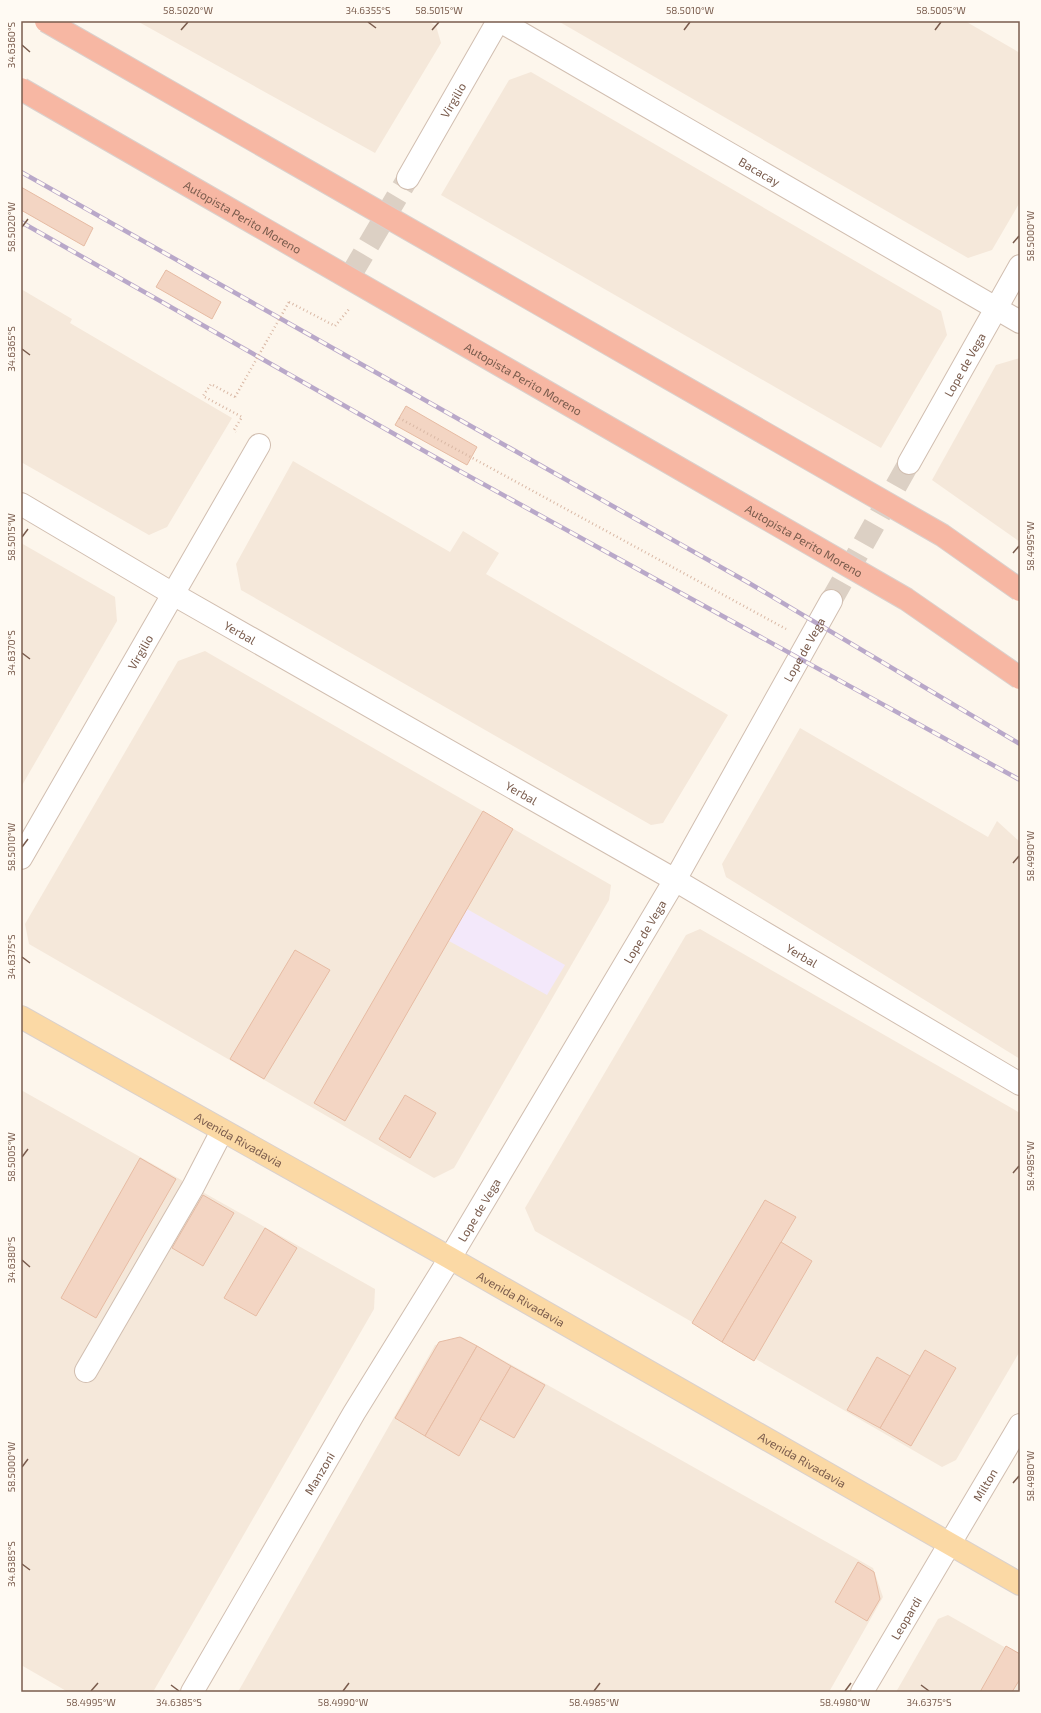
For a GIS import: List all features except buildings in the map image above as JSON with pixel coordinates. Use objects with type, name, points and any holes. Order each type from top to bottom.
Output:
[{"type":"highway","points":[[46,21],[942,535],[1020,590]]},
{"type":"highway","name":"Autopista Perito Moreno","points":[[21,89],[842,561],[906,599],[1020,678]]},
{"type":"main road","name":"Avenida Rivadavia","points":[[21,1017],[450,1258],[1020,1584]]},
{"type":"street","name":"Virgilio","points":[[408,178],[499,21]]},
{"type":"street","name":"Bacacay","points":[[499,21],[1020,322]]},
{"type":"street","name":"Lope de Vega","points":[[909,463],[1020,266]]},
{"type":"street","name":"Virgilio","points":[[21,858],[259,445]]},
{"type":"street","name":"Yerbal","points":[[21,504],[173,594],[674,880],[1020,1084]]},
{"type":"street","name":"Lope de Vega","points":[[450,1258],[674,880],[831,601]]},
{"type":"street","points":[[86,1371],[193,1186],[222,1131]]},
{"type":"street","name":"Manzoni","points":[[192,1692],[354,1413],[450,1258]]},
{"type":"street","name":"Milton","points":[[949,1544],[1020,1425]]},
{"type":"street","name":"Leopardi","points":[[862,1692],[949,1544]]},
{"type":"path","points":[[242,417],[203,396],[210,384],[235,397],[289,302],[335,326]]},
{"type":"path","points":[[400,418],[809,641]]},
{"type":"shaded area","points":[[137,21],[428,21],[436,26],[441,43],[375,153]]},
{"type":"shaded area","points":[[558,21],[965,21],[1020,53],[1020,202],[992,250],[968,258]]},
{"type":"shaded area","points":[[531,72],[941,311],[947,335],[881,448],[441,195],[509,80]]},
{"type":"shaded area","points":[[21,289],[72,319],[70,323],[232,418],[167,527],[149,535],[21,462]]},
{"type":"shaded area","points":[[1020,358],[1020,542],[932,480],[996,365]]},
{"type":"shaded area","points":[[293,461],[450,552],[463,531],[499,553],[486,574],[728,715],[663,823],[651,825],[241,590],[236,564]]},
{"type":"shaded area","points":[[21,543],[115,597],[117,621],[21,787]]},
{"type":"shaded area","points":[[205,651],[611,885],[609,900],[454,1168],[434,1178],[29,944],[25,924],[178,661]]},
{"type":"shaded area","points":[[800,728],[988,837],[997,821],[1020,842],[1020,1059],[726,877],[722,864]]},
{"type":"shaded area","points":[[467,909],[565,965],[547,995],[449,941]]},
{"type":"shaded area","points":[[700,929],[1020,1113],[1020,1351],[956,1460],[942,1467],[535,1231],[525,1208],[686,935]]},
{"type":"shaded area","points":[[21,1090],[375,1289],[374,1309],[153,1692],[68,1692],[21,1665]]},
{"type":"shaded area","points":[[462,1337],[873,1568],[883,1597],[829,1692],[238,1692],[435,1345]]},
{"type":"shaded area","points":[[948,1615],[1020,1656],[1020,1692],[896,1692],[938,1619]]},
{"type":"tunnel","points":[[352,273],[408,178]]},
{"type":"tunnel","points":[[831,601],[909,463]]},
{"type":"railway","points":[[21,172],[749,583],[1020,744]]},
{"type":"railway","points":[[21,222],[456,469],[1020,780]]}]
